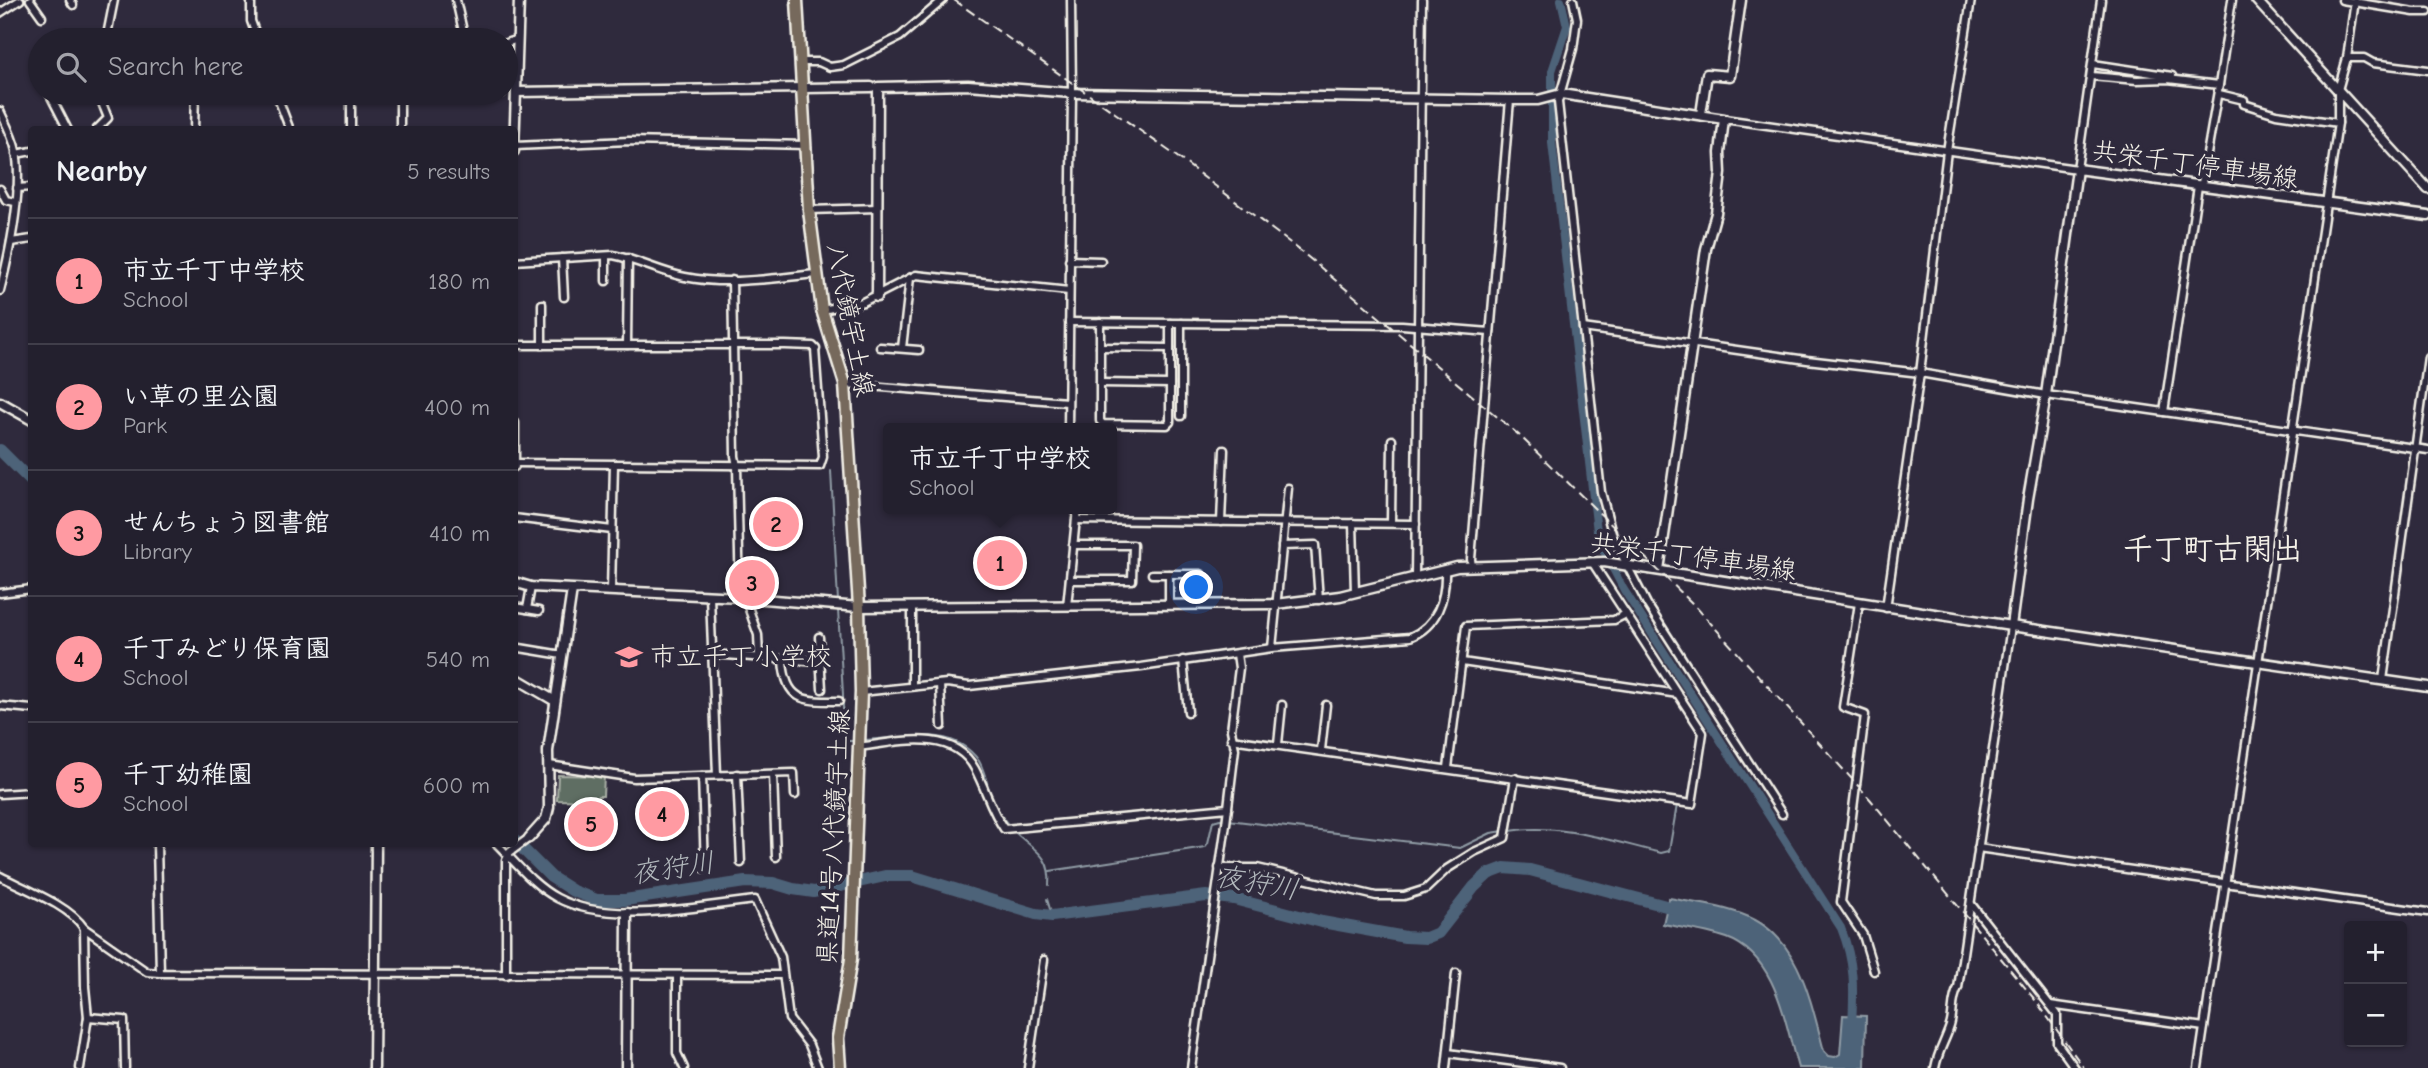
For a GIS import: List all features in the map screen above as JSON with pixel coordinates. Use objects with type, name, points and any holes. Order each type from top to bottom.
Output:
[{"type":"main road","name":"八代鏡宇土線","points":[[797,0],[809,210],[816,274],[822,310],[845,384],[857,607]]},
{"type":"main road","name":"県道14号八代鏡宇土線","points":[[840,1068],[838,1038],[850,959],[861,692],[857,607]]},
{"type":"street","points":[[0,13],[20,0]]},
{"type":"street","points":[[30,0],[42,17]]},
{"type":"street","points":[[108,28],[114,0]]},
{"type":"street","points":[[251,0],[254,28]]},
{"type":"street","points":[[456,0],[462,28]]},
{"type":"street","points":[[518,39],[519,0]]},
{"type":"street","points":[[801,62],[819,62],[830,67],[844,65],[900,37],[943,0]]},
{"type":"street","points":[[1068,423],[1071,0]]},
{"type":"street","points":[[1415,576],[1422,0]]},
{"type":"street","points":[[1573,0],[1577,19],[1573,49],[1558,102],[1601,492],[1614,540],[1625,564],[1686,668],[1782,814]]},
{"type":"street","points":[[1701,114],[1707,74],[1730,76],[1741,0]]},
{"type":"street","points":[[1885,608],[1920,373],[1947,150],[1971,0]]},
{"type":"street","points":[[877,297],[878,87],[968,85],[1072,93],[1510,100],[1538,100],[1561,94],[2077,169],[2101,0]]},
{"type":"street","points":[[2164,412],[2198,186],[2202,183],[2219,94],[2232,0]]},
{"type":"street","points":[[2256,0],[2428,189]]},
{"type":"street","points":[[2342,0],[2428,12]]},
{"type":"street","points":[[2198,1068],[2338,123],[2339,90],[2347,58],[2355,1]]},
{"type":"street","points":[[2347,58],[2364,58],[2373,63],[2428,70]]},
{"type":"street","points":[[2092,64],[2219,84]]},
{"type":"street","points":[[2091,76],[2219,84]]},
{"type":"street","points":[[518,92],[870,87]]},
{"type":"street","points":[[2219,94],[2244,100],[2244,104],[2276,114],[2338,123]]},
{"type":"street","points":[[1472,567],[1510,100]]},
{"type":"street","points":[[55,105],[66,126]]},
{"type":"street","points":[[99,126],[108,118],[103,105]]},
{"type":"street","points":[[194,126],[195,105]]},
{"type":"street","points":[[280,105],[288,126]]},
{"type":"street","points":[[351,105],[351,126]]},
{"type":"street","points":[[400,105],[400,126]]},
{"type":"street","points":[[515,126],[516,105]]},
{"type":"street","points":[[0,111],[16,154],[17,188],[11,242],[0,290]]},
{"type":"street","points":[[1659,570],[1706,248],[1716,213],[1724,119]]},
{"type":"street","points":[[518,146],[629,141],[806,145]]},
{"type":"street","points":[[16,154],[28,151]]},
{"type":"street","name":"共栄千丁停車場線","points":[[518,583],[531,587],[572,590],[710,596],[857,607],[1276,604],[1319,600],[1415,576],[1472,567],[1604,562],[2011,626],[2077,169],[2428,216]]},
{"type":"street","points":[[17,188],[28,187]]},
{"type":"street","points":[[0,190],[6,200],[15,202]]},
{"type":"street","points":[[809,210],[878,208]]},
{"type":"street","points":[[11,242],[28,240]]},
{"type":"street","points":[[0,253],[9,251]]},
{"type":"street","points":[[518,261],[606,256],[628,258],[685,277],[732,280],[816,274]]},
{"type":"street","points":[[606,256],[606,281]]},
{"type":"street","points":[[562,258],[564,297]]},
{"type":"street","points":[[627,345],[628,258]]},
{"type":"street","points":[[1069,260],[1101,261]]},
{"type":"street","points":[[822,310],[877,297],[916,275],[1069,291]]},
{"type":"street","points":[[902,348],[910,278]]},
{"type":"street","points":[[732,280],[735,456],[743,598],[758,635],[759,657]]},
{"type":"street","points":[[542,304],[542,345]]},
{"type":"street","points":[[1069,322],[1417,326],[1490,332]]},
{"type":"street","points":[[1101,322],[1102,423]]},
{"type":"street","points":[[1117,424],[1167,425],[1170,422],[1170,323]]},
{"type":"street","points":[[1181,323],[1181,416]]},
{"type":"street","points":[[1583,328],[1920,373],[2046,395],[2428,450]]},
{"type":"street","points":[[518,345],[813,346],[816,349],[822,464],[518,465]]},
{"type":"street","points":[[880,347],[919,350]]},
{"type":"street","points":[[1100,347],[1170,348]]},
{"type":"street","points":[[2383,680],[2428,357]]},
{"type":"street","points":[[1100,383],[1170,384]]},
{"type":"street","points":[[845,384],[1067,402]]},
{"type":"street","points":[[0,402],[28,418]]},
{"type":"street","points":[[1391,523],[1392,440]]},
{"type":"street","points":[[1221,522],[1224,450]]},
{"type":"street","points":[[611,591],[614,464]]},
{"type":"street","points":[[1272,648],[1288,488]]},
{"type":"street","points":[[1067,606],[1077,514]]},
{"type":"street","points":[[518,518],[612,530]]},
{"type":"street","points":[[1076,520],[1416,524]]},
{"type":"street","points":[[1353,523],[1355,592]]},
{"type":"street","points":[[1070,580],[1132,580],[1133,545],[1073,545]]},
{"type":"street","points":[[1282,546],[1315,545],[1319,600]]},
{"type":"street","points":[[1231,738],[1692,804],[1703,733],[1592,562]]},
{"type":"street","points":[[861,692],[940,684],[969,686],[1272,648],[1410,637],[1432,624],[1437,615],[1445,571]]},
{"type":"street","points":[[1152,573],[1201,574]]},
{"type":"street","points":[[1169,574],[1169,604]]},
{"type":"street","points":[[527,609],[531,587]]},
{"type":"street","points":[[0,593],[28,590]]},
{"type":"street","points":[[518,846],[540,828],[549,807],[548,751],[572,590]]},
{"type":"street","points":[[710,596],[717,775]]},
{"type":"street","points":[[1859,603],[1843,707],[1865,715],[1841,902],[1863,935],[1874,971]]},
{"type":"street","points":[[518,608],[539,611]]},
{"type":"street","points":[[912,608],[912,686]]},
{"type":"street","points":[[1448,768],[1466,626],[1614,620],[1626,614]]},
{"type":"street","points":[[1935,1068],[1938,1049],[1951,1024],[2011,626],[2428,687]]},
{"type":"street","points":[[819,637],[822,689]]},
{"type":"street","points":[[518,648],[562,655]]},
{"type":"street","points":[[712,654],[820,662]]},
{"type":"street","points":[[1191,1068],[1235,749],[1231,738],[1239,668],[1237,654]]},
{"type":"street","points":[[1183,660],[1188,712]]},
{"type":"street","points":[[783,661],[787,684],[802,699],[839,701]]},
{"type":"street","points":[[1462,662],[1678,694]]},
{"type":"street","points":[[518,679],[555,701]]},
{"type":"street","points":[[940,684],[942,726]]},
{"type":"street","points":[[1278,744],[1282,705]]},
{"type":"street","points":[[1321,750],[1326,705]]},
{"type":"street","points":[[0,706],[28,709]]},
{"type":"street","points":[[859,743],[940,741],[960,751],[974,767],[992,812],[1004,829],[1228,808]]},
{"type":"street","points":[[549,765],[634,778],[797,773],[795,795]]},
{"type":"street","points":[[737,774],[741,863]]},
{"type":"street","points":[[773,774],[776,857]]},
{"type":"street","points":[[702,776],[705,869]]},
{"type":"street","points":[[1218,870],[1256,868],[1376,896],[1404,896],[1426,889],[1447,869],[1474,852],[1506,838],[1515,778]]},
{"type":"street","points":[[0,794],[28,792]]},
{"type":"street","points":[[157,847],[160,973]]},
{"type":"street","points":[[374,1068],[376,847]]},
{"type":"street","points":[[501,847],[535,883],[556,897],[593,911],[627,913],[755,900],[781,957],[789,1019],[808,1045],[818,1068]]},
{"type":"street","points":[[509,853],[517,847]]},
{"type":"street","points":[[1978,848],[2428,912]]},
{"type":"street","points":[[506,975],[509,853]]},
{"type":"street","points":[[0,876],[75,918],[84,928],[147,972],[782,975]]},
{"type":"street","points":[[1970,904],[2057,1014],[2057,1043],[2075,1068]]},
{"type":"street","points":[[625,1068],[627,913]]},
{"type":"street","points":[[79,1068],[88,1017],[84,928]]},
{"type":"street","points":[[1028,1068],[1044,960]]},
{"type":"street","points":[[1446,1068],[1456,973]]},
{"type":"street","points":[[677,976],[677,1053],[684,1068]]},
{"type":"street","points":[[2050,1005],[2204,1027]]},
{"type":"street","points":[[88,1017],[124,1020],[125,1068]]},
{"type":"street","points":[[1448,1054],[1560,1068]]},
{"type":"green space","points":[[558,775],[604,776],[603,796],[598,796],[596,801],[557,800]]},
{"type":"water","points":[[1669,898],[1730,910],[1766,927],[1792,956],[1801,974],[1824,1051],[1829,1056],[1840,1054],[1843,1015],[1866,1016],[1865,1068],[1798,1068],[1776,993],[1757,960],[1744,947],[1727,938],[1663,924]]},
{"type":"waterway","points":[[1561,0],[1567,26],[1552,71],[1552,143],[1598,540],[1624,590],[1841,928],[1849,953],[1852,976],[1852,1025]]},
{"type":"waterway","name":"夜狩川","points":[[0,450],[28,478]]},
{"type":"waterway","points":[[831,471],[838,601]]},
{"type":"waterway","points":[[838,610],[843,737],[846,741],[855,741]]},
{"type":"waterway","points":[[864,740],[926,736],[955,742],[968,749],[979,761],[991,798]]},
{"type":"waterway","points":[[1510,831],[1567,831],[1661,853],[1669,851],[1677,805]]},
{"type":"waterway","points":[[997,810],[1010,827]]},
{"type":"waterway","points":[[1050,871],[1205,847],[1213,821],[1220,819],[1460,848],[1491,833],[1504,831]]},
{"type":"waterway","points":[[1014,831],[1044,860],[1049,885]]},
{"type":"waterway","name":"夜狩川","points":[[518,844],[551,877],[573,891],[597,900],[625,900],[745,882],[773,883],[814,892],[885,876],[912,876],[1036,914],[1052,916],[1206,896],[1234,899],[1322,922],[1405,937],[1426,938],[1438,933],[1474,887],[1488,874],[1504,868],[1530,870],[1681,910]]},
{"type":"waterway","points":[[1047,899],[1052,916]]},
{"type":"railway","points":[[954,0],[1172,153],[1302,252],[1520,436],[1696,607],[1870,799],[2036,1001],[2084,1068]]},
{"type":"place","name":"い草の里公園","points":[[776,524]]},
{"type":"place","name":"市立千丁中学校","points":[[1000,563]]},
{"type":"place","name":"せんちょう図書館","points":[[752,583]]},
{"type":"place","name":"市立千丁小学校","points":[[629,657]]},
{"type":"place","name":"千丁みどり保育園","points":[[662,814]]},
{"type":"place","name":"千丁幼稚園","points":[[591,824]]},
{"type":"district","name":"千丁町古閑出","points":[[2213,549]]}]
